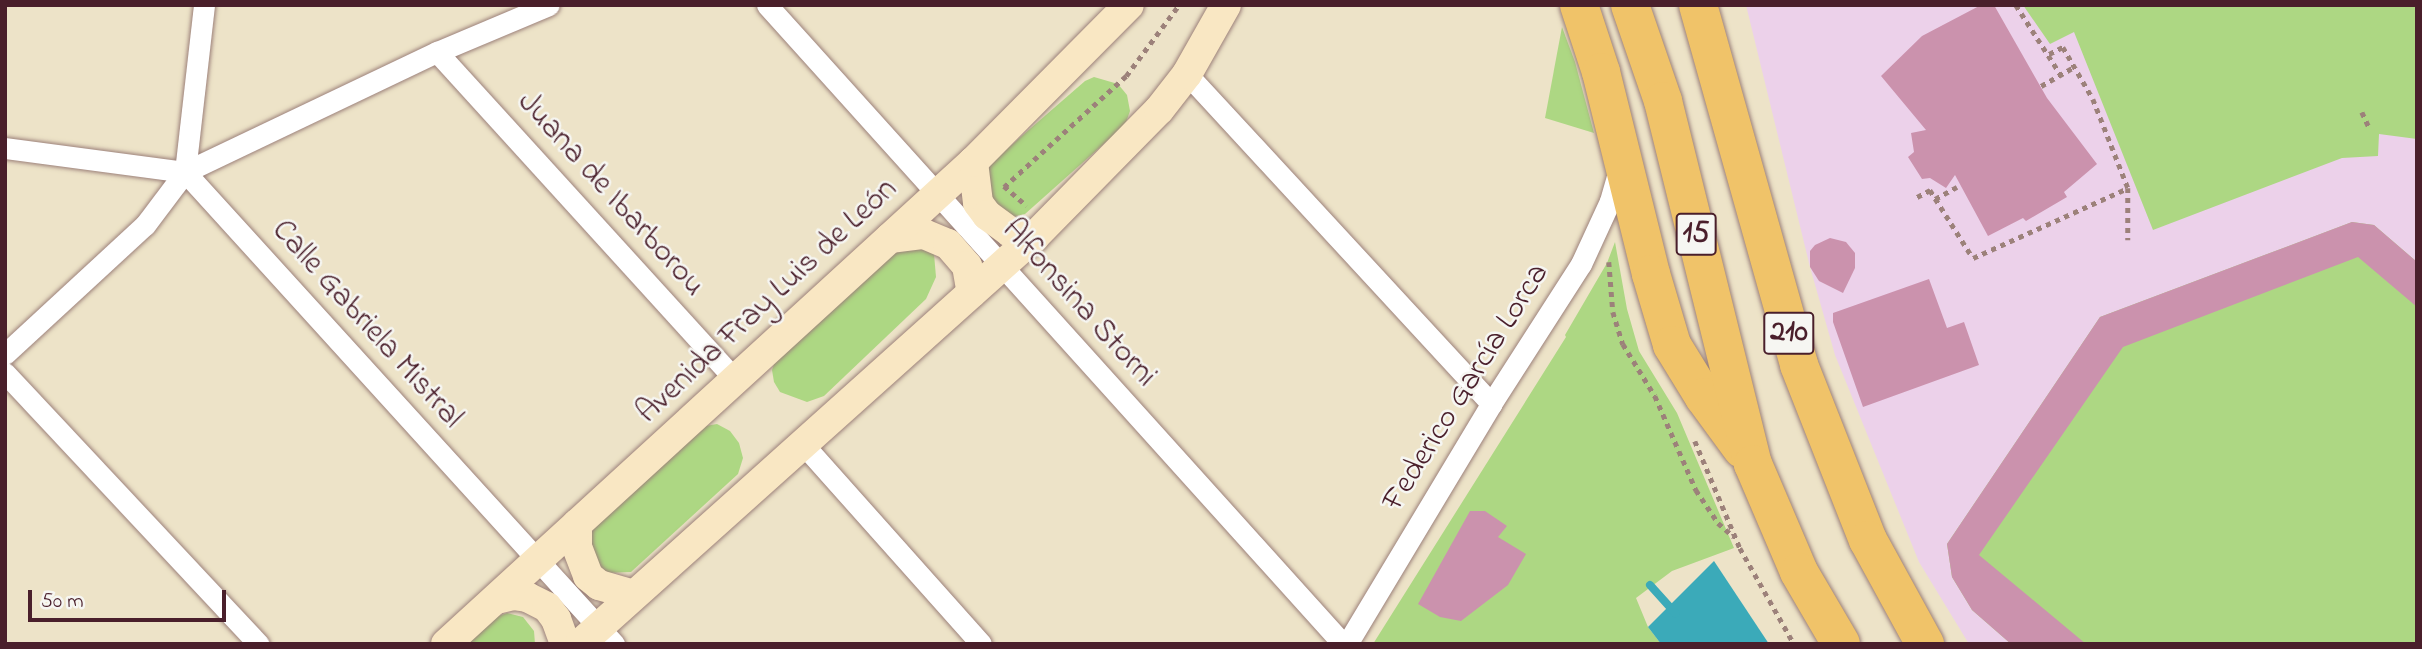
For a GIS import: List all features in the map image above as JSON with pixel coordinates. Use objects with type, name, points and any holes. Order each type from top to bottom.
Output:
[{"type":"highway","points":[[1579,5],[1601,72],[1660,309],[1672,345],[1704,397],[1753,464]]},
{"type":"highway","name":"15","points":[[1630,5],[1662,101],[1753,464],[1800,572],[1841,644]]},
{"type":"highway","name":"210","points":[[1700,7],[1799,365],[1868,540],[1925,644]]},
{"type":"street","points":[[185,172],[204,5]]},
{"type":"street","points":[[5,354],[145,225],[185,172],[437,52],[550,5]]},
{"type":"street","name":"Alfonsina Storni","points":[[767,5],[936,195],[1345,644]]},
{"type":"street","points":[[598,638],[634,595],[1040,230],[1159,110],[1187,74],[1226,5]]},
{"type":"street","name":"Avenida Fray Luis de León","points":[[446,644],[976,159],[1122,8]]},
{"type":"street","name":"Juana de Ibarborou","points":[[437,52],[736,381]]},
{"type":"street","points":[[1187,74],[1491,404]]},
{"type":"street","points":[[5,148],[185,172]]},
{"type":"street","name":"Federico García Lorca","points":[[1345,644],[1491,404],[1581,264],[1610,201],[1622,158]]},
{"type":"street","points":[[976,159],[978,203],[987,215],[1010,232],[1040,230]]},
{"type":"street","name":"Calle Gabriela Mistral","points":[[185,172],[538,561],[598,638]]},
{"type":"street","points":[[890,239],[907,234],[924,234],[948,244],[967,266],[972,293]]},
{"type":"street","points":[[5,373],[259,644]]},
{"type":"street","points":[[802,443],[981,644]]},
{"type":"street","points":[[577,524],[577,547],[588,576],[599,585],[634,595]]},
{"type":"street","points":[[497,599],[527,597],[547,607],[556,619],[565,644]]},
{"type":"path","points":[[1004,187],[1126,76],[1179,5]]},
{"type":"path","points":[[2016,5],[2061,75]]},
{"type":"path","points":[[2049,54],[2063,47],[2093,99],[2128,188],[2128,240]]},
{"type":"path","points":[[2041,86],[2075,66]]},
{"type":"path","points":[[2362,112],[2370,130]]},
{"type":"path","points":[[976,159],[1040,230]]},
{"type":"path","points":[[1935,199],[1957,187]]},
{"type":"path","points":[[1917,197],[1930,190],[1973,258],[2128,188]]},
{"type":"path","points":[[1609,253],[1613,312],[1623,344],[1655,396],[1696,490],[1718,523],[1735,538]]},
{"type":"shaded area","points":[[1746,5],[2417,5],[2417,644],[1969,644],[1919,562],[1835,355],[1810,267]]},
{"type":"green space","points":[[2023,5],[2417,5],[2417,139],[2379,134],[2378,156],[2342,158],[2153,230],[2074,32],[2050,44]]},
{"type":"green space","points":[[1562,27],[1575,62],[1594,133],[1545,118]]},
{"type":"green space","points":[[1094,77],[1118,84],[1127,95],[1130,111],[1125,125],[1025,214],[1012,217],[990,208],[984,169],[1085,81]]},
{"type":"green space","points":[[2352,222],[2374,225],[2417,262],[2417,644],[2011,644],[1972,610],[1952,577],[1947,544],[2100,317]]},
{"type":"green space","points":[[1615,242],[1627,309],[1639,351],[1677,413],[1734,548],[1672,571],[1636,598],[1648,627],[1661,644],[1373,644],[1566,337],[1607,263]]},
{"type":"green space","points":[[916,245],[934,254],[936,277],[926,299],[824,396],[807,402],[780,392],[774,382],[772,370],[777,356],[884,256]]},
{"type":"green space","points":[[717,424],[730,431],[739,443],[743,458],[738,474],[631,572],[603,573],[591,564],[587,527],[700,427]]},
{"type":"green space","points":[[507,613],[523,617],[534,631],[535,644],[460,644],[487,620]]},
{"type":"water","points":[[1714,561],[1769,644],[1661,644],[1648,627]]},
{"type":"building","points":[[1981,5],[1994,5],[2047,98],[2097,164],[2064,192],[2067,197],[2026,221],[2023,218],[1988,236],[1955,175],[1946,188],[1930,178],[1922,179],[1908,157],[1914,152],[1911,133],[1926,130],[1881,76],[1922,36]]},
{"type":"building","points":[[2352,222],[2374,225],[2417,262],[2417,307],[2358,257],[2123,347],[1979,555],[2086,644],[2011,644],[1972,610],[1952,577],[1947,544],[2100,317]]},
{"type":"building","points":[[1830,238],[1846,242],[1855,253],[1855,268],[1843,293],[1819,281],[1810,267],[1810,251],[1815,245]]},
{"type":"building","points":[[1929,279],[1947,328],[1964,322],[1979,365],[1863,407],[1833,322],[1833,313]]},
{"type":"building","points":[[1470,511],[1485,511],[1507,526],[1498,537],[1526,554],[1508,585],[1461,621],[1440,617],[1418,604]]},
{"type":"waterway","points":[[1650,585],[1675,613]]}]
